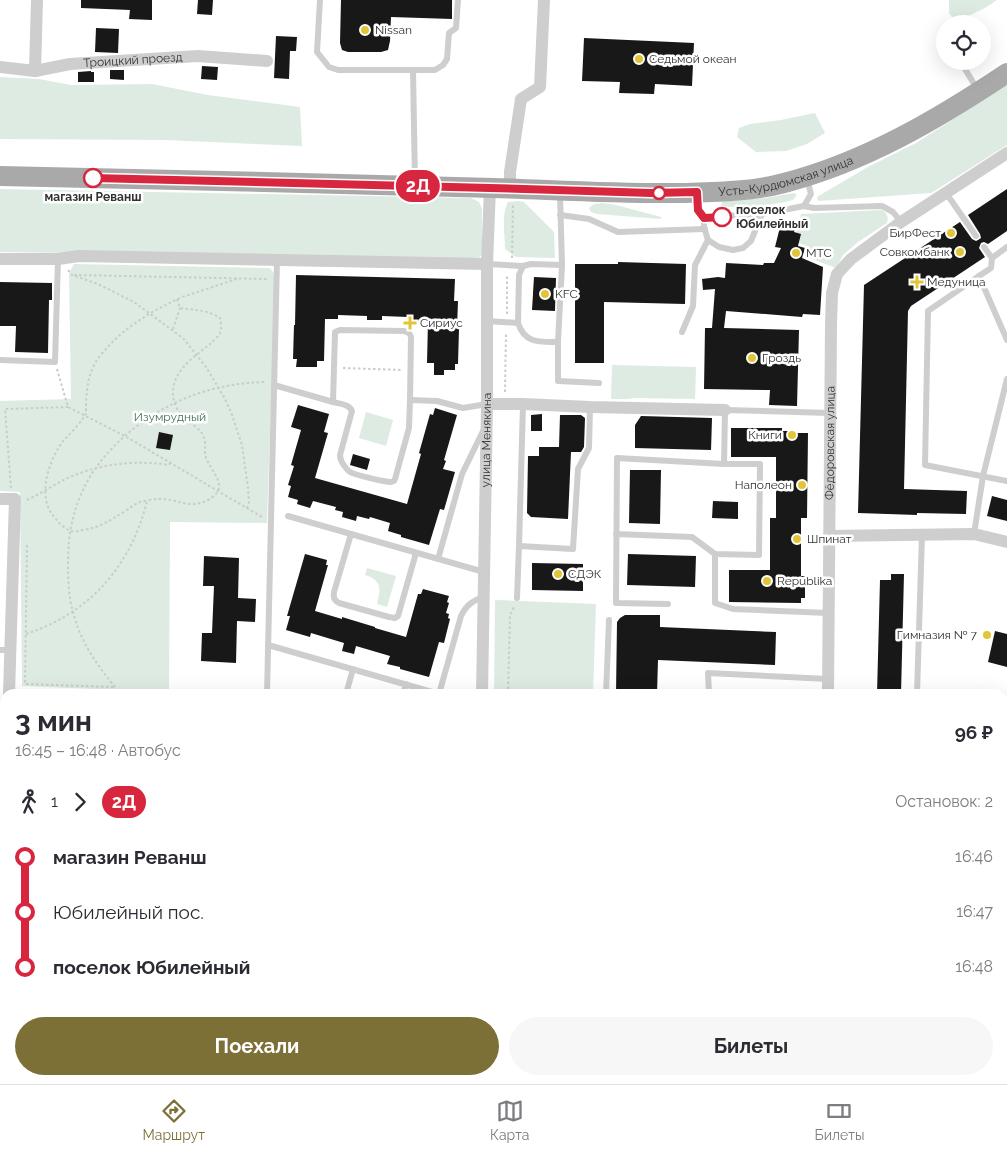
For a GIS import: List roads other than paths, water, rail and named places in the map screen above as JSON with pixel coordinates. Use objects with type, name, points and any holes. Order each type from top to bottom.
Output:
[{"type":"main road","name":"Усть-Курдюмская улица","points":[[0,176],[651,193],[756,188],[807,176],[870,153],[910,133],[1007,74]]},
{"type":"street","points":[[35,71],[36,0]]},
{"type":"street","points":[[510,188],[510,172],[521,99],[540,86],[544,0]]},
{"type":"street","name":"Троицкий проезд","points":[[0,67],[35,71],[70,64],[198,56],[267,61]]},
{"type":"street","name":"Фёдоровская улица","points":[[828,689],[832,293],[838,274],[850,259],[901,222],[1007,153]]},
{"type":"street","name":"улица Менякина","points":[[482,689],[487,423],[487,264],[490,188]]},
{"type":"street","points":[[0,259],[58,260],[80,256],[487,264]]},
{"type":"street","points":[[487,404],[725,410]]},
{"type":"street","points":[[0,499],[15,500],[6,650],[9,689]]},
{"type":"street","points":[[829,536],[974,534],[1007,542]]},
{"type":"lane","points":[[320,0],[317,52],[329,67],[338,70],[435,70],[443,65],[447,59],[449,33],[456,28],[458,0]]},
{"type":"lane","points":[[414,70],[415,186]]},
{"type":"lane","points":[[966,70],[978,92]]},
{"type":"lane","points":[[804,206],[810,194],[807,176]]},
{"type":"lane","points":[[560,190],[562,265],[558,381],[599,383]]},
{"type":"lane","points":[[697,192],[698,210],[704,218],[708,240],[719,247],[733,250],[743,248],[751,241],[762,214]]},
{"type":"lane","points":[[946,193],[976,236]]},
{"type":"lane","points":[[704,218],[762,214],[804,206],[814,208],[882,206],[894,212],[901,222]]},
{"type":"lane","points":[[560,215],[589,219],[618,232],[705,229]]},
{"type":"lane","points":[[682,332],[693,306],[695,265],[708,240]]},
{"type":"lane","points":[[984,246],[992,258],[991,268],[928,311],[925,466],[1007,481]]},
{"type":"lane","points":[[992,258],[1007,247]]},
{"type":"lane","points":[[0,360],[55,362],[58,260]]},
{"type":"lane","points":[[267,689],[277,260]]},
{"type":"lane","points":[[487,264],[522,266],[531,264],[562,265]]},
{"type":"lane","points":[[522,266],[519,275],[518,323],[521,332],[536,342],[558,342]]},
{"type":"lane","points":[[979,276],[1007,340]]},
{"type":"lane","points":[[487,321],[518,323]]},
{"type":"lane","points":[[274,383],[334,402],[350,407],[352,410],[340,454],[341,462],[350,472],[391,482],[394,481],[409,428],[410,334],[408,332],[395,331],[337,330],[335,334],[334,402]]},
{"type":"lane","points":[[974,534],[983,476],[1007,379]]},
{"type":"lane","points":[[410,400],[437,401],[463,408],[487,404]]},
{"type":"lane","points":[[517,598],[523,404]]},
{"type":"lane","points":[[519,546],[573,549],[578,469],[589,448],[590,407]]},
{"type":"lane","points":[[724,464],[725,410],[830,413]]},
{"type":"lane","points":[[438,559],[462,474],[487,423]]},
{"type":"lane","points":[[616,534],[692,537],[715,554],[759,555],[760,464],[724,464],[617,458],[616,534],[616,603],[668,604]]},
{"type":"lane","points":[[288,516],[484,572]]},
{"type":"lane","points":[[350,534],[333,597],[339,603],[389,617],[395,618],[398,616],[416,552]]},
{"type":"lane","points":[[917,689],[922,535]]},
{"type":"lane","points":[[715,554],[715,603],[733,609],[828,613]]},
{"type":"lane","points":[[440,689],[461,616],[465,608],[484,596]]},
{"type":"lane","points":[[606,689],[609,620]]},
{"type":"lane","points":[[268,645],[422,689]]},
{"type":"lane","points":[[347,689],[353,669]]},
{"type":"lane","points":[[709,689],[708,673],[828,679]]},
{"type":"lane","points":[[404,689],[406,684]]},
{"type":"place","name":"Nissan","points":[[365,30]]},
{"type":"place","name":"Седьмой океан","points":[[639,59]]},
{"type":"place","name":"магазин Реванш","points":[[93,178]]},
{"type":"place","name":"поселок Юбилейный","points":[[722,217]]},
{"type":"place","name":"БирФест","points":[[951,233]]},
{"type":"place","name":"Совкомбанк","points":[[960,252]]},
{"type":"place","name":"МТС","points":[[796,253]]},
{"type":"place","name":"Медуница","points":[[917,282]]},
{"type":"place","name":"KFC","points":[[545,294]]},
{"type":"place","name":"Сириус","points":[[410,323]]},
{"type":"place","name":"Гроздь","points":[[752,358]]},
{"type":"place","name":"Книги","points":[[792,435]]},
{"type":"place","name":"Наполеон","points":[[802,485]]},
{"type":"place","name":"Шпинат","points":[[797,539]]},
{"type":"place","name":"СДЭК","points":[[558,574]]},
{"type":"place","name":"Republika","points":[[767,581]]},
{"type":"place","name":"Гимназия № 7","points":[[987,635]]},
{"type":"park label","name":"Изумрудный","points":[[170,417]]}]
